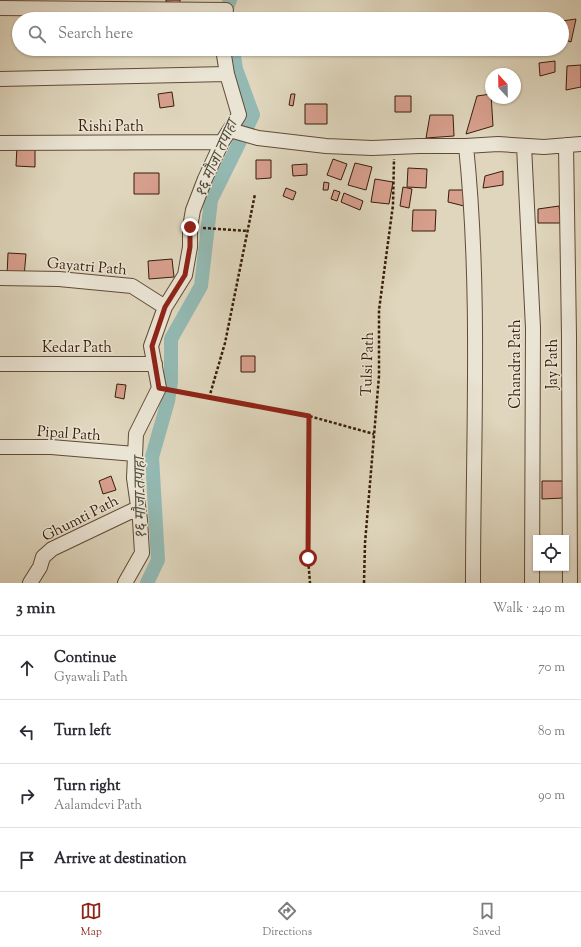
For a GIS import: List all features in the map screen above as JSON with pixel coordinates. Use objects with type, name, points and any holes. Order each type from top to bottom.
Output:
[{"type":"street","points":[[0,8],[226,10]]},
{"type":"street","points":[[126,583],[142,554],[134,478],[135,454],[136,434],[159,388],[152,346],[165,307],[185,275],[190,247],[190,227],[193,210],[222,142],[238,115],[227,74],[224,56]]},
{"type":"street","points":[[0,79],[227,74]]},
{"type":"street","points":[[230,130],[258,138],[326,146],[395,147],[498,144],[544,147],[581,144]]},
{"type":"street","name":"Rishi Path","points":[[0,143],[222,142]]},
{"type":"street","name":"Jay Path","points":[[566,145],[569,336],[570,583]]},
{"type":"street","points":[[466,146],[471,200],[474,272],[475,380],[473,583]]},
{"type":"street","name":"Chandra Path","points":[[524,146],[533,328],[532,583]]},
{"type":"street","name":"Gayatri Path","points":[[0,278],[59,279],[132,286],[165,307]]},
{"type":"street","name":"Kedar Path","points":[[0,364],[155,364]]},
{"type":"street","name":"Pipal Path","points":[[0,447],[51,447],[135,454]]},
{"type":"street","name":"Ghumti Path","points":[[30,583],[40,567],[42,557],[52,548],[138,508]]},
{"type":"path","name":"Tulsi Path","points":[[364,583],[365,543],[379,376],[379,310],[393,205],[395,147]]},
{"type":"path","points":[[209,398],[224,343],[255,194]]},
{"type":"path","points":[[190,227],[248,231]]},
{"type":"path","points":[[159,388],[309,416],[374,434]]},
{"type":"path","points":[[309,416],[308,558],[310,583]]},
{"type":"building","points":[[166,0],[180,0],[180,3],[166,2]]},
{"type":"building","points":[[576,19],[571,42],[569,41],[569,20]]},
{"type":"building","points":[[555,61],[555,72],[540,76],[539,63]]},
{"type":"building","points":[[581,65],[581,87],[566,90],[567,66]]},
{"type":"building","points":[[172,92],[174,106],[160,108],[158,94]]},
{"type":"building","points":[[291,94],[295,94],[293,106],[289,105]]},
{"type":"building","points":[[485,95],[485,104],[492,104],[493,126],[466,134],[477,96]]},
{"type":"building","points":[[395,96],[411,96],[411,112],[395,112]]},
{"type":"building","points":[[305,104],[327,104],[327,124],[305,124]]},
{"type":"building","points":[[430,115],[453,115],[454,136],[426,138]]},
{"type":"building","points":[[17,146],[35,147],[35,167],[16,166]]},
{"type":"building","points":[[333,159],[347,164],[341,180],[327,175]]},
{"type":"building","points":[[256,160],[271,160],[271,178],[256,179]]},
{"type":"building","points":[[355,163],[372,167],[366,190],[348,185]]},
{"type":"building","points":[[307,164],[307,175],[293,176],[292,165]]},
{"type":"building","points":[[408,168],[427,169],[426,188],[407,187]]},
{"type":"building","points":[[503,171],[503,185],[483,188],[485,176]]},
{"type":"building","points":[[134,173],[159,173],[159,194],[134,194]]},
{"type":"building","points":[[375,179],[393,182],[389,204],[371,202]]},
{"type":"building","points":[[324,182],[329,183],[328,190],[323,190]]},
{"type":"building","points":[[403,187],[412,189],[409,208],[400,206]]},
{"type":"building","points":[[286,188],[296,192],[293,200],[283,196]]},
{"type":"building","points":[[334,190],[340,192],[337,201],[331,199]]},
{"type":"building","points":[[449,190],[467,190],[464,206],[448,202]]},
{"type":"building","points":[[344,193],[363,201],[360,210],[341,202]]},
{"type":"building","points":[[559,206],[561,223],[538,223],[538,209]]},
{"type":"building","points":[[413,210],[436,210],[435,231],[412,231]]},
{"type":"building","points":[[8,253],[26,254],[24,277],[7,276]]},
{"type":"building","points":[[172,259],[174,277],[149,279],[148,261]]},
{"type":"building","points":[[241,356],[255,356],[255,372],[241,372]]},
{"type":"building","points":[[117,384],[126,385],[124,399],[115,397]]},
{"type":"building","points":[[111,476],[116,490],[103,494],[99,481]]},
{"type":"building","points":[[542,481],[563,481],[564,498],[542,499]]},
{"type":"waterway","name":"१६ मौजा तपाहा","points":[[226,12],[230,0]]},
{"type":"waterway","name":"१६ मौजा तपाहा","points":[[147,583],[158,560],[152,457],[168,401],[171,382],[171,339],[201,286],[211,200],[253,115],[236,69],[234,56]]},
{"type":"route","points":[[190,227],[190,247],[185,275],[165,307],[152,346],[159,388],[309,416],[308,558]]}]
